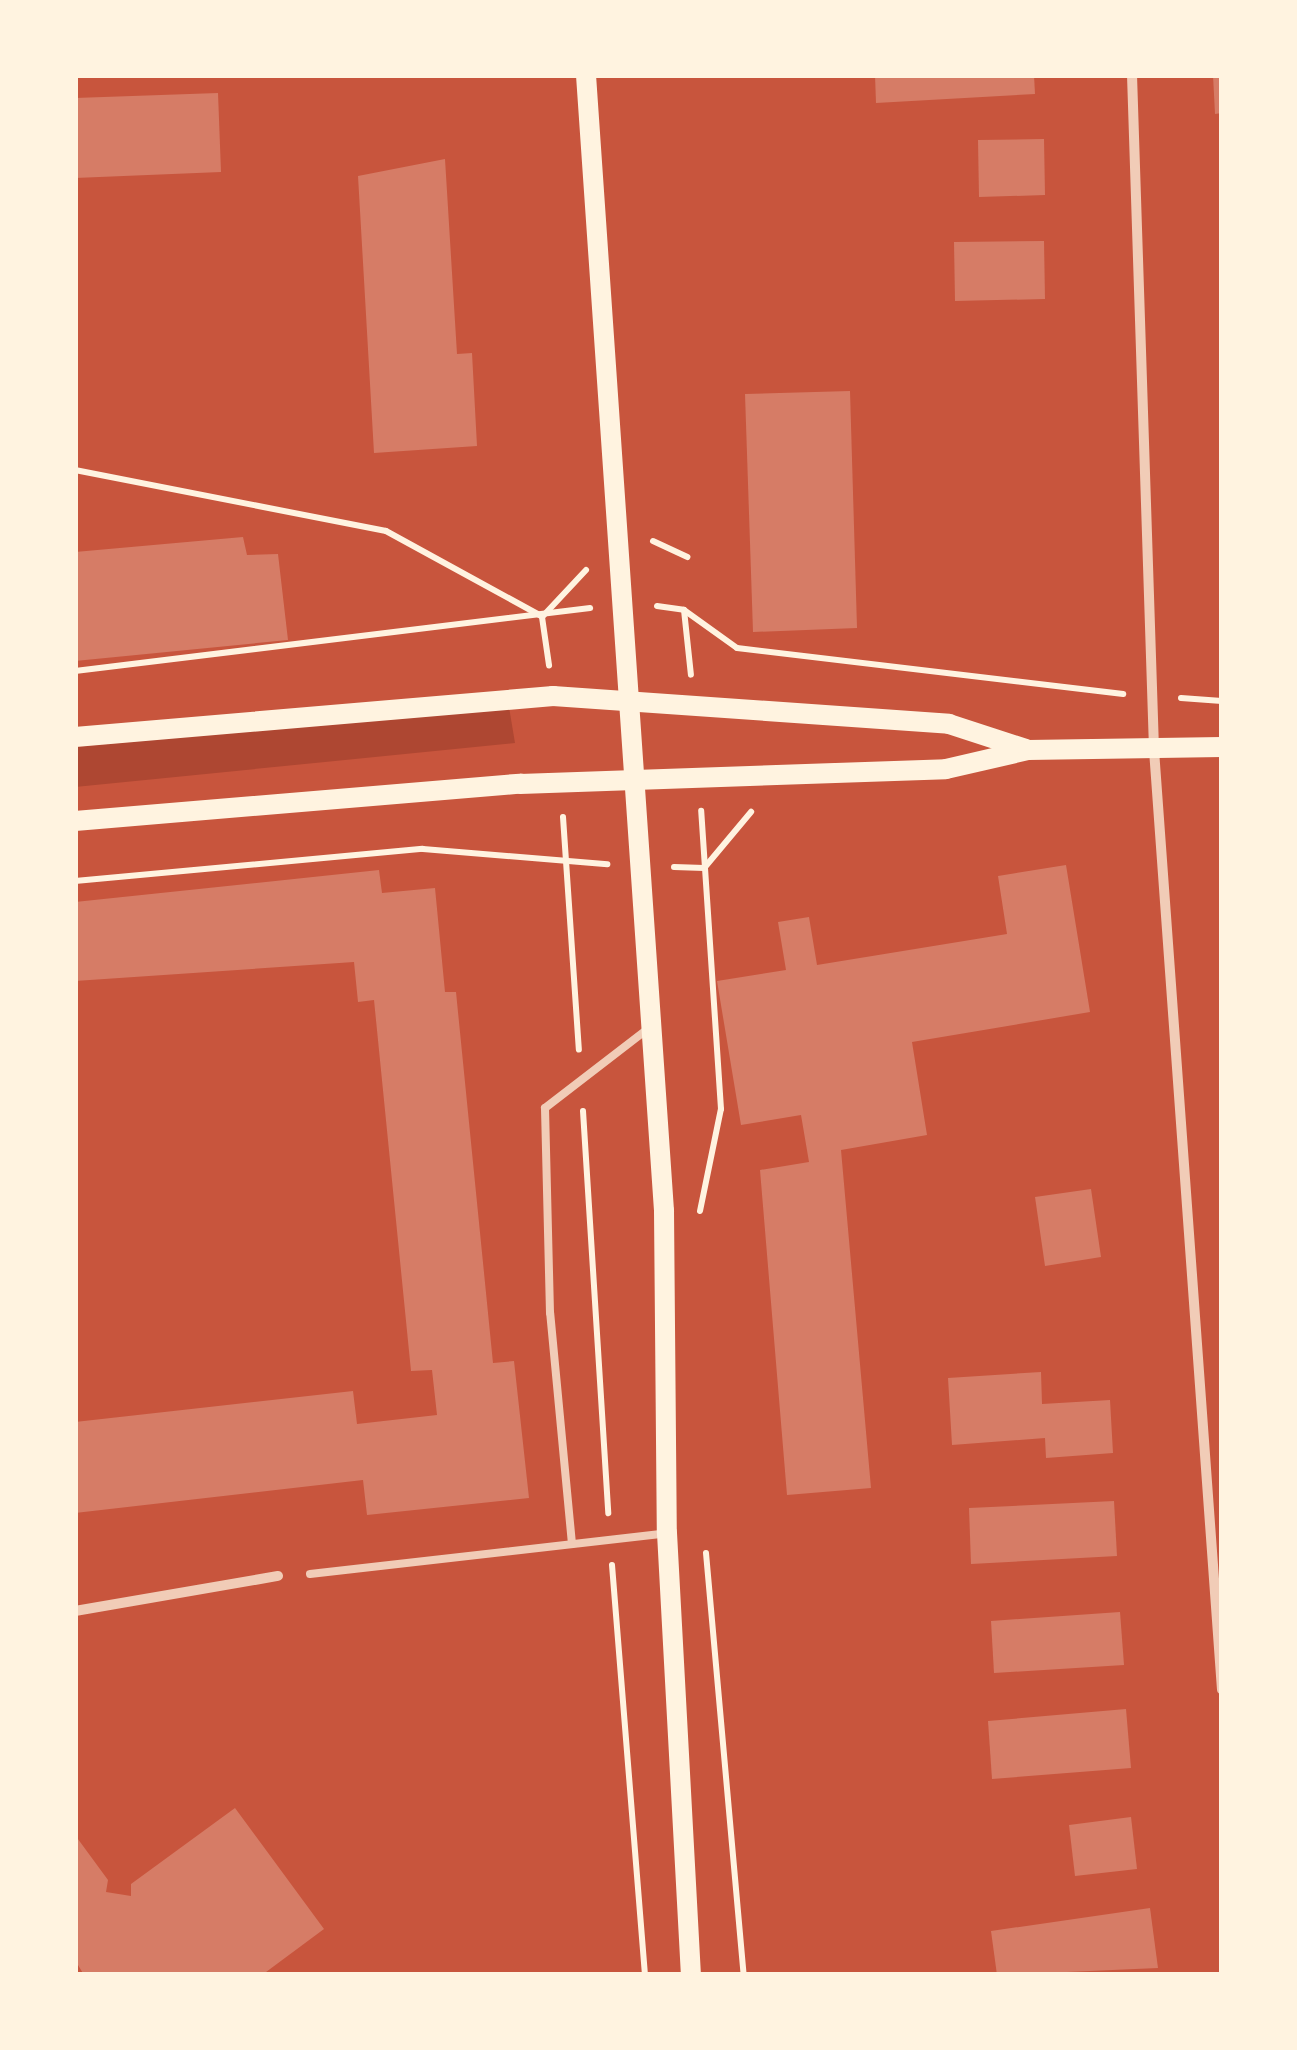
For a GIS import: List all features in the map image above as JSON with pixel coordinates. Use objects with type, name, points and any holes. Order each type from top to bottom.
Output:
[{"type":"main road","points":[[586,75],[634,703],[653,1024],[667,1533],[691,1975]]},
{"type":"main road","points":[[75,736],[553,696],[950,724],[1028,750]]},
{"type":"main road","points":[[75,822],[560,783],[946,769],[1028,750],[1222,748]]},
{"type":"street","points":[[1132,75],[1154,750],[1222,1690]]},
{"type":"street","points":[[75,1611],[278,1576]]},
{"type":"lane","points":[[572,1544],[550,1313],[546,1108],[653,1024]]},
{"type":"lane","points":[[310,1574],[667,1533]]},
{"type":"path","points":[[75,470],[386,531],[542,616]]},
{"type":"path","points":[[684,610],[737,648],[1222,701]]},
{"type":"path","points":[[75,671],[542,616]]},
{"type":"path","points":[[542,616],[553,696]]},
{"type":"path","points":[[698,1224],[721,1109],[699,777]]},
{"type":"path","points":[[560,783],[610,1540],[645,1975]]},
{"type":"path","points":[[704,868],[756,809]]},
{"type":"path","points":[[75,880],[422,849],[567,860]]},
{"type":"path","points":[[704,1534],[744,1975]]},
{"type":"shaded area","points":[[509,707],[515,743],[75,787],[75,747]]},
{"type":"building","points":[[875,75],[1034,75],[1035,94],[876,103]]},
{"type":"building","points":[[1213,75],[1222,75],[1222,113],[1215,114]]},
{"type":"building","points":[[218,93],[221,172],[75,178],[75,98]]},
{"type":"building","points":[[1044,139],[1045,195],[979,197],[978,140]]},
{"type":"building","points":[[445,159],[457,354],[472,353],[477,446],[374,453],[358,176]]},
{"type":"building","points":[[1044,241],[1045,299],[955,301],[954,242]]},
{"type":"building","points":[[850,391],[857,628],[753,632],[745,394]]},
{"type":"building","points":[[243,537],[247,555],[278,554],[288,640],[75,661],[75,552]]},
{"type":"building","points":[[1066,865],[1090,1012],[912,1042],[927,1135],[841,1150],[871,1488],[787,1495],[760,1170],[809,1162],[801,1115],[741,1125],[717,981],[786,970],[778,922],[809,917],[817,965],[1007,934],[998,876]]},
{"type":"building","points":[[379,870],[382,893],[435,888],[445,992],[456,992],[493,1363],[514,1361],[529,1498],[367,1515],[363,1480],[75,1513],[75,1422],[353,1391],[357,1424],[437,1415],[432,1370],[411,1371],[374,1000],[358,1002],[354,962],[75,981],[75,902]]},
{"type":"building","points":[[1091,1189],[1101,1257],[1045,1266],[1035,1197]]},
{"type":"building","points":[[1041,1372],[1042,1404],[1110,1400],[1113,1453],[1046,1458],[1045,1438],[952,1445],[948,1378]]},
{"type":"building","points":[[1114,1501],[1117,1556],[971,1564],[969,1508]]},
{"type":"building","points":[[1120,1612],[1124,1665],[994,1673],[991,1621]]},
{"type":"building","points":[[1126,1709],[1131,1768],[992,1779],[988,1721]]},
{"type":"building","points":[[235,1808],[324,1929],[262,1975],[84,1975],[75,1960],[75,1835],[108,1880],[106,1892],[131,1896],[131,1884]]},
{"type":"building","points":[[1131,1817],[1137,1869],[1075,1876],[1069,1825]]},
{"type":"building","points":[[1150,1908],[1158,1968],[997,1975],[991,1931]]}]
